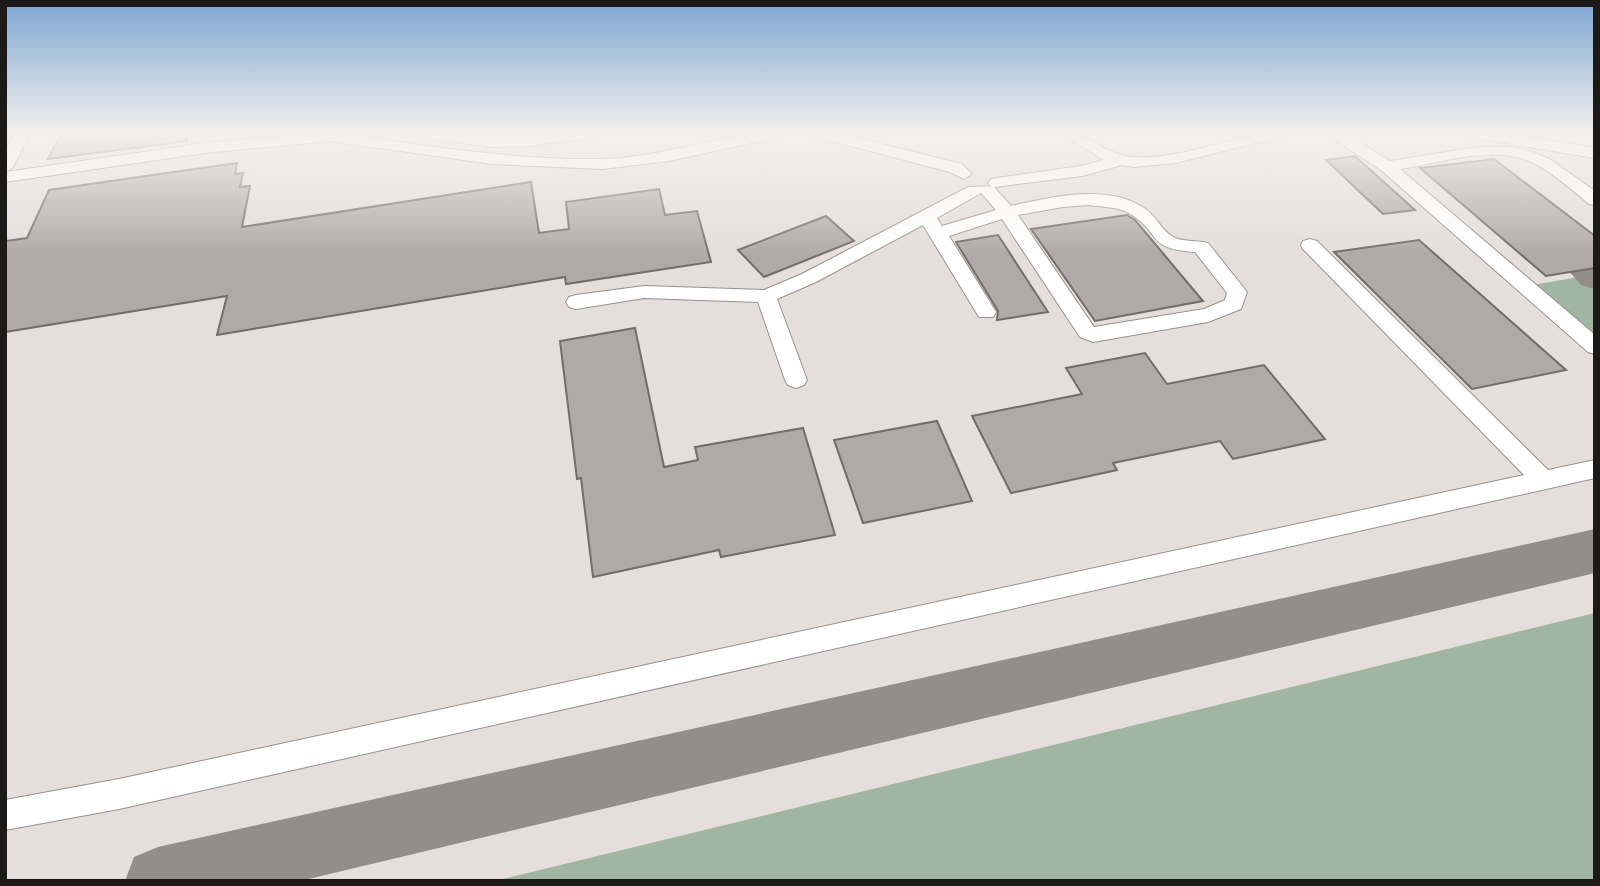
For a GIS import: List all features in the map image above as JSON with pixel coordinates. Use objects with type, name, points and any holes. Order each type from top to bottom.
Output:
[{"type":"street","points":[[5,177],[30,173]]},
{"type":"street","points":[[938,234],[1006,211],[1079,201],[1109,202],[1135,209],[1170,242],[1201,247],[1237,292],[1234,304],[1208,315],[1093,335],[1087,332],[1006,211],[999,200],[986,188],[960,183],[964,174],[978,173]]},
{"type":"street","points":[[986,173],[986,188]]},
{"type":"street","points":[[576,302],[644,292],[766,296],[810,278],[927,215],[986,188],[1069,173]]},
{"type":"street","points":[[1395,173],[1595,347]]},
{"type":"street","points":[[1559,173],[1595,200]]},
{"type":"street","points":[[927,215],[986,312]]},
{"type":"street","points":[[1310,246],[1543,480]]},
{"type":"street","points":[[766,296],[796,380]]},
{"type":"street","points":[[5,815],[119,794],[1595,468]]},
{"type":"green space","points":[[1585,276],[1595,284],[1595,339],[1532,285]]},
{"type":"green space","points":[[1595,613],[1595,881],[495,881]]},
{"type":"building","points":[[165,173],[243,173],[240,187],[250,186],[242,227],[531,182],[539,233],[569,229],[566,202],[659,189],[665,215],[697,211],[711,262],[566,284],[565,277],[217,335],[227,296],[5,332],[5,241],[27,238],[49,190]]},
{"type":"building","points":[[1340,173],[1374,173],[1415,210],[1383,214]]},
{"type":"building","points":[[1426,173],[1513,173],[1595,236],[1595,268],[1546,276]]},
{"type":"building","points":[[1127,215],[1135,220],[1203,301],[1095,321],[1031,229]]},
{"type":"building","points":[[826,216],[854,241],[764,277],[738,250]]},
{"type":"building","points":[[998,235],[1048,312],[997,320],[998,311],[956,242]]},
{"type":"building","points":[[1419,240],[1566,370],[1472,389],[1334,252]]},
{"type":"building","points":[[635,328],[664,467],[698,460],[695,447],[803,428],[835,535],[721,557],[719,550],[593,577],[581,478],[577,479],[560,341]]},
{"type":"building","points":[[1145,353],[1167,384],[1264,365],[1325,439],[1233,459],[1220,441],[1113,463],[1117,470],[1011,493],[972,416],[1082,394],[1066,368]]},
{"type":"building","points":[[937,421],[972,501],[863,523],[834,440]]},
{"type":"taxiway","points":[[1587,269],[1595,276]]},
{"type":"taxiway","points":[[158,881],[1595,551]]}]
